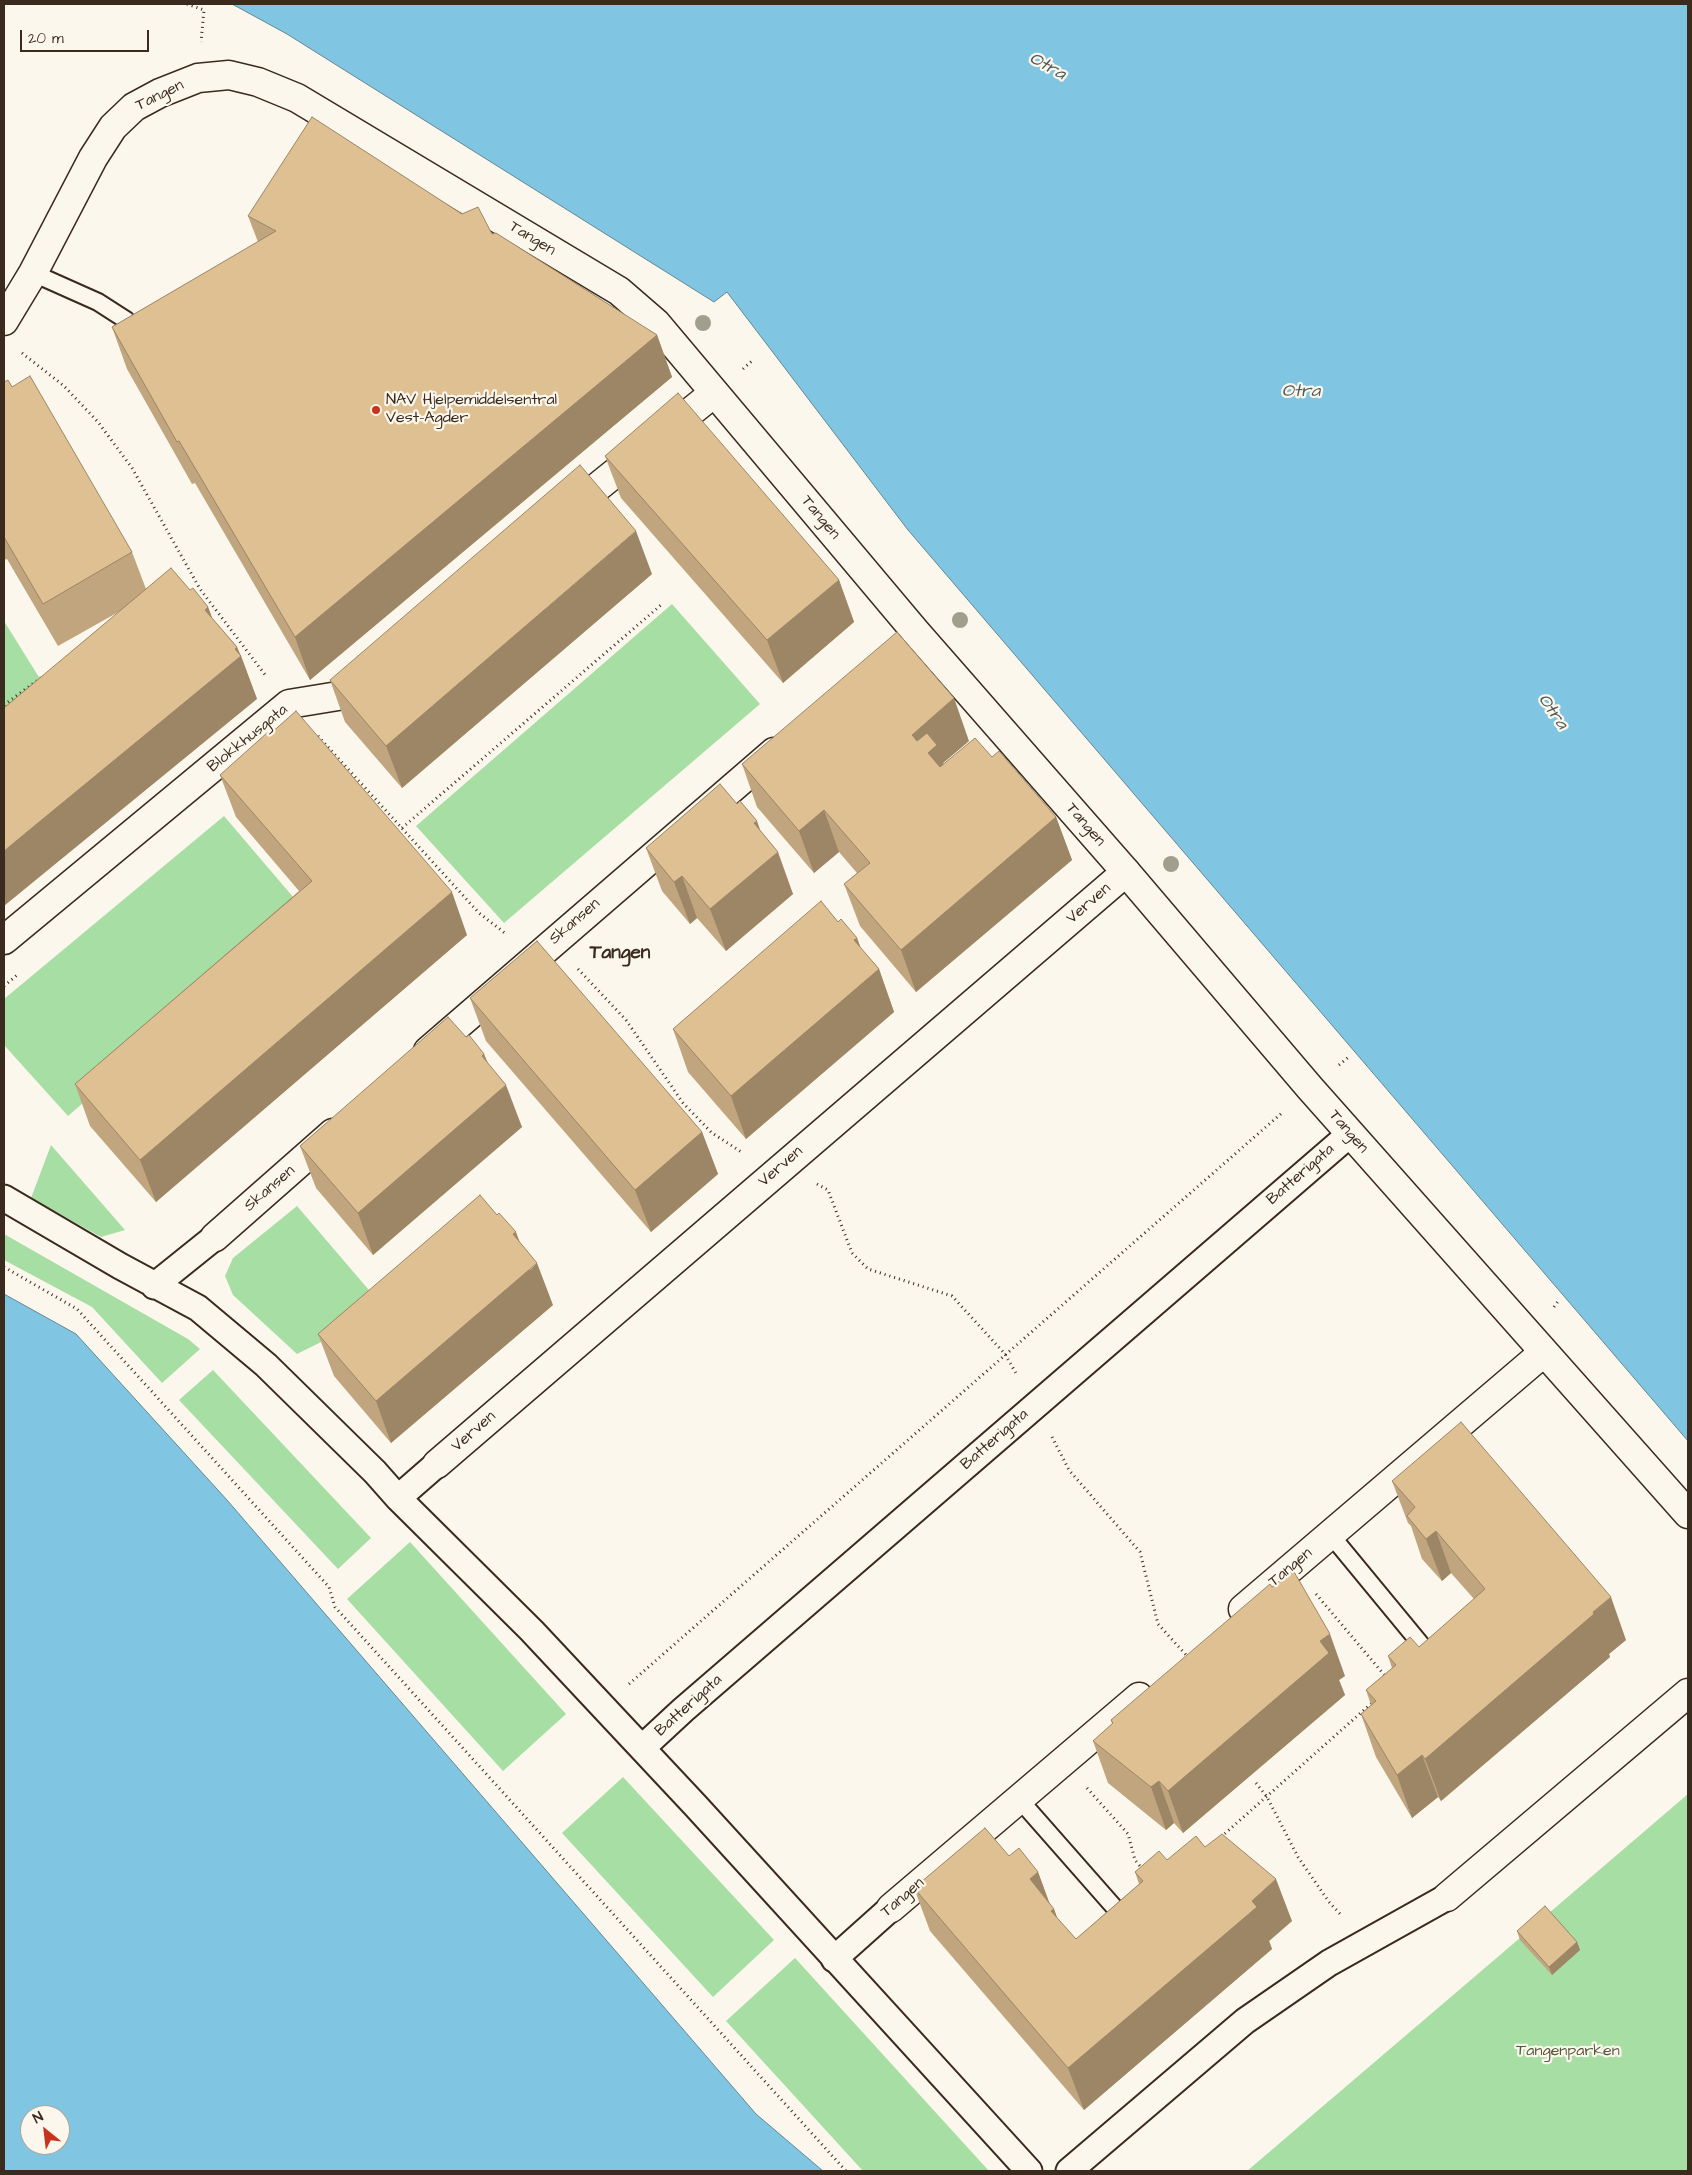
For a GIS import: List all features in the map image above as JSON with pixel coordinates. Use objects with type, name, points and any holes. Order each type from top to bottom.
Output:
[{"type":"street","name":"Tangen","points":[[4,321],[33,273],[93,158],[114,127],[134,107],[160,93],[198,78],[229,74],[258,82],[297,98],[619,291],[656,323],[915,631],[1126,872],[1310,1088],[1543,1353],[1688,1514]]},
{"type":"street","points":[[553,523],[714,393]]},
{"type":"street","points":[[893,650],[915,631]]},
{"type":"street","name":"Blokkhusgata","points":[[4,940],[289,704],[338,696],[384,659]]},
{"type":"street","name":"Skansen","points":[[410,1066],[795,734]]},
{"type":"street","name":"Verven","points":[[437,1464],[1126,872]]},
{"type":"street","name":"Skansen","points":[[215,1237],[350,1118]]},
{"type":"street","name":"Batterigata","points":[[642,1748],[683,1710],[1350,1134]]},
{"type":"street","points":[[4,1198],[154,1286],[198,1308],[231,1333],[375,1472],[398,1498],[532,1631],[642,1748],[1029,2171]]},
{"type":"street","points":[[154,1286],[215,1237]]},
{"type":"street","name":"Tangen","points":[[1225,1624],[1543,1353]]},
{"type":"street","points":[[398,1498],[437,1464]]},
{"type":"street","name":"Tangen","points":[[834,1959],[891,1908],[1187,1656]]},
{"type":"street","points":[[1068,2171],[1245,2021],[1329,1963],[1447,1897],[1688,1693]]},
{"type":"lane","points":[[33,273],[98,302],[126,320],[138,332],[148,347]]},
{"type":"lane","points":[[1330,1534],[1424,1648]]},
{"type":"lane","points":[[1019,1799],[1114,1907]]},
{"type":"path","points":[[188,4],[204,10],[198,78]]},
{"type":"path","points":[[19,350],[64,386],[98,422],[132,468],[200,589],[246,651],[289,704],[479,913],[506,934],[546,947],[562,955],[583,974],[626,1020],[683,1103],[712,1133],[744,1153],[782,1167],[828,1190],[852,1253],[868,1269],[952,1296],[1005,1354],[1070,1470],[1140,1552],[1158,1624],[1187,1656]]},
{"type":"path","points":[[191,593],[200,589]]},
{"type":"path","points":[[402,828],[661,604]]},
{"type":"path","points":[[4,705],[32,682],[49,673]]},
{"type":"path","points":[[603,1707],[1310,1088],[1350,1056]]},
{"type":"path","points":[[4,1267],[77,1309],[329,1587],[335,1607],[846,2171]]},
{"type":"path","points":[[1293,1567],[1393,1685]]},
{"type":"path","points":[[1217,1840],[1267,1798],[1378,1698]]},
{"type":"path","points":[[1063,1762],[1128,1834],[1135,1860],[1147,1875]]},
{"type":"path","points":[[1256,1783],[1267,1798],[1303,1864],[1329,1902],[1366,1941]]},
{"type":"green space","points":[[672,604],[760,704],[504,923],[416,826]]},
{"type":"green space","points":[[4,621],[55,703],[4,746]]},
{"type":"green space","points":[[224,816],[305,911],[68,1116],[4,1045],[4,999]]},
{"type":"green space","points":[[51,1145],[125,1230],[101,1237],[31,1198]]},
{"type":"green space","points":[[297,1206],[374,1296],[353,1326],[297,1354],[233,1295],[225,1276],[233,1258]]},
{"type":"green space","points":[[4,1234],[188,1339],[200,1349],[162,1383],[92,1307],[4,1260]]},
{"type":"green space","points":[[213,1370],[371,1538],[338,1569],[179,1400]]},
{"type":"green space","points":[[410,1542],[566,1714],[503,1771],[347,1599]]},
{"type":"green space","points":[[623,1777],[774,1940],[713,1997],[562,1833]]},
{"type":"green space","name":"Tangenparken","points":[[1688,1794],[1688,2171],[1247,2171],[1500,1955]]},
{"type":"green space","points":[[795,1958],[989,2171],[863,2171],[726,2021]]},
{"type":"water","name":"Otra","points":[[232,4],[1688,4],[1688,1441],[908,530],[727,292],[714,302],[287,34]]},
{"type":"water","points":[[4,1294],[76,1334],[227,1500],[756,2114],[823,2171],[4,2171]]},
{"type":"building","points":[[312,117],[462,214],[478,207],[492,234],[496,233],[657,335],[295,637],[179,441],[177,442],[112,327],[276,231],[248,216]]},
{"type":"building","points":[[30,376],[132,552],[43,604],[4,537],[4,382],[8,380],[12,387]]},
{"type":"building","points":[[678,393],[839,580],[767,640],[605,456]]},
{"type":"building","points":[[580,465],[636,531],[386,746],[330,680]]},
{"type":"building","points":[[171,568],[190,590],[193,588],[208,607],[205,610],[237,647],[235,649],[241,656],[4,851],[4,708]]},
{"type":"building","points":[[897,632],[954,698],[912,735],[917,741],[927,733],[937,745],[928,753],[940,767],[975,738],[992,757],[999,751],[1056,817],[901,950],[844,884],[870,863],[824,810],[799,831],[742,764]]},
{"type":"building","points":[[296,711],[452,892],[140,1160],[75,1084],[312,881],[220,775],[268,732],[270,734]]},
{"type":"building","points":[[720,784],[737,804],[740,801],[757,821],[754,823],[778,852],[710,909],[682,876],[674,882],[646,848]]},
{"type":"building","points":[[821,901],[838,922],[841,919],[857,938],[854,940],[879,969],[731,1096],[673,1029]]},
{"type":"building","points":[[537,941],[702,1132],[635,1190],[470,998]]},
{"type":"building","points":[[448,1017],[466,1037],[469,1035],[484,1054],[482,1056],[506,1085],[358,1213],[300,1146]]},
{"type":"building","points":[[480,1195],[497,1215],[499,1213],[516,1232],[513,1234],[537,1263],[376,1401],[318,1334]]},
{"type":"building","points":[[1461,1422],[1611,1597],[1593,1612],[1594,1614],[1425,1759],[1422,1755],[1397,1775],[1361,1714],[1376,1701],[1366,1690],[1396,1665],[1388,1656],[1410,1637],[1419,1647],[1485,1589],[1436,1531],[1426,1539],[1407,1516],[1415,1507],[1392,1481]]},
{"type":"building","points":[[1293,1570],[1330,1634],[1320,1641],[1329,1653],[1168,1791],[1159,1781],[1151,1787],[1093,1741],[1113,1723],[1111,1720],[1270,1584],[1272,1587]]},
{"type":"building","points":[[985,1828],[1009,1856],[1019,1848],[1038,1872],[1030,1879],[1054,1909],[1051,1911],[1076,1939],[1143,1881],[1135,1872],[1159,1851],[1167,1860],[1196,1836],[1205,1847],[1222,1834],[1276,1879],[1252,1901],[1257,1907],[1068,2068],[914,1888]]},
{"type":"building","points":[[1545,1906],[1577,1942],[1549,1967],[1517,1931]]},
{"type":"place","name":"NAV Hjelpemiddelsentral Vest-Agder","points":[[376,410]]},
{"type":"district","name":"Tangen","points":[[620,954]]}]
